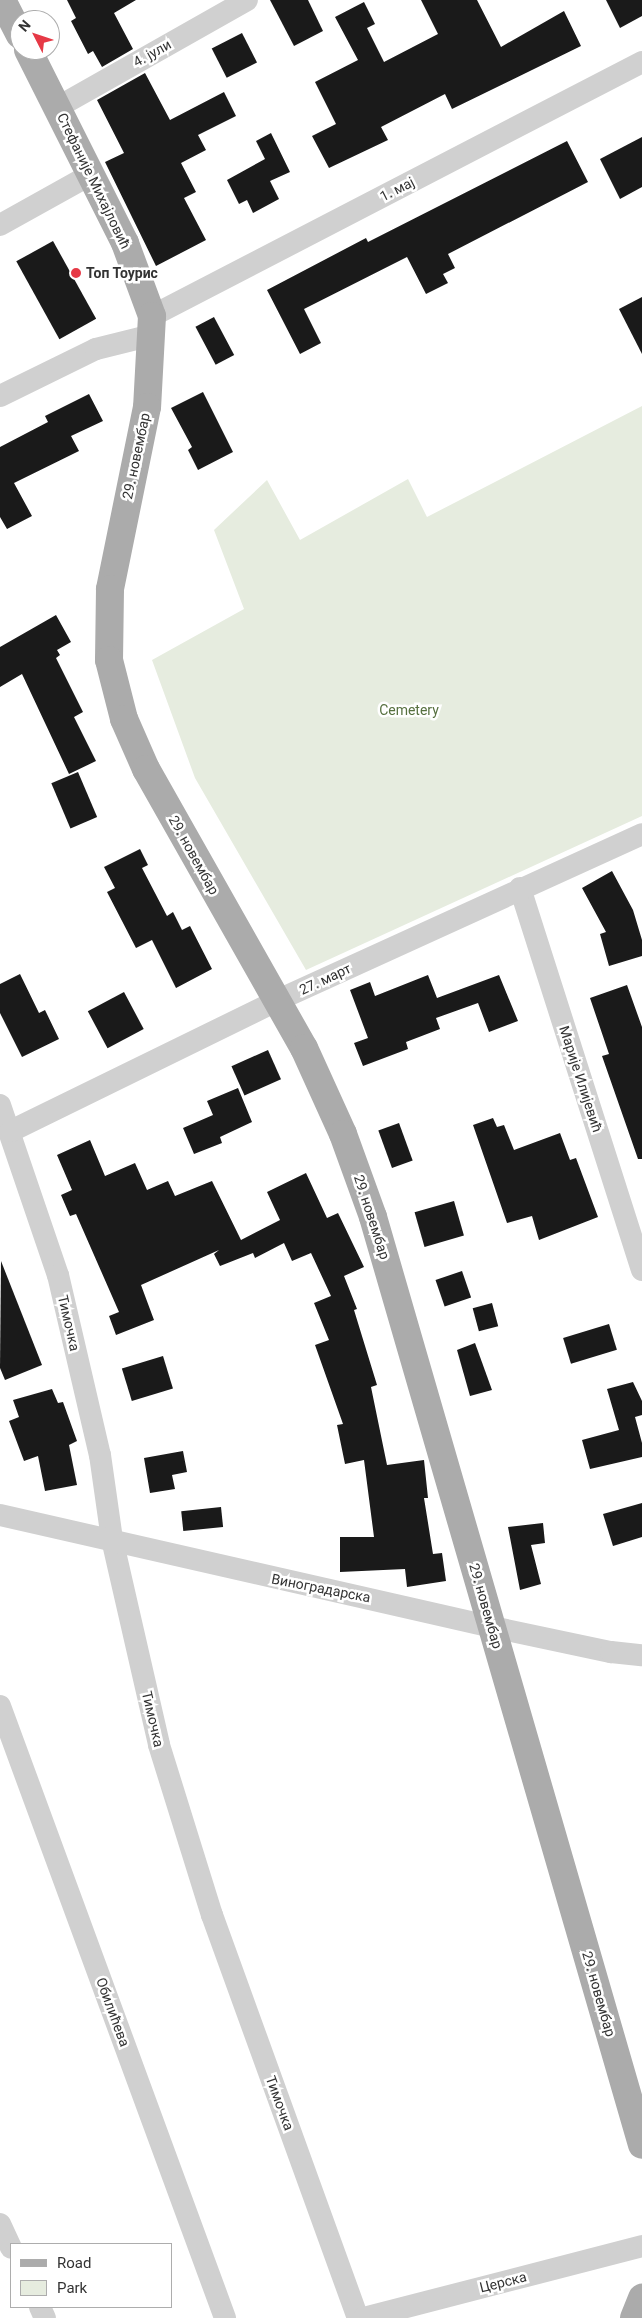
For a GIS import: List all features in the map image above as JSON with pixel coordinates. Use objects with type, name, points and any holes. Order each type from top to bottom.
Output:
[{"type":"main road","points":[[2,0],[10,16]]},
{"type":"main road","name":"Стефаније Михајловић","points":[[33,60],[125,244],[152,325]]},
{"type":"main road","name":"29. новембар","points":[[152,325],[147,407],[110,589],[108,635],[112,681],[124,719],[146,769],[304,1048],[331,1106],[373,1217],[642,2145]]},
{"type":"main road","points":[[634,2318],[642,2298]]},
{"type":"street","name":"4. јули","points":[[58,107],[247,0]]},
{"type":"street","name":"1. мај","points":[[0,396],[96,349],[152,325],[642,62]]},
{"type":"street","points":[[0,225],[90,175]]},
{"type":"street","name":"27. март","points":[[11,1132],[276,1001],[520,888],[642,834]]},
{"type":"street","name":"Марије Илијевић","points":[[520,888],[642,1270]]},
{"type":"street","name":"Тимочка","points":[[0,1105],[11,1132],[58,1275],[100,1455],[112,1539],[159,1745],[206,1896],[358,2318]]},
{"type":"street","name":"Виноградарска","points":[[0,1515],[492,1627],[611,1652],[642,1655]]},
{"type":"street","name":"Обилићева","points":[[0,1706],[225,2318]]},
{"type":"street","points":[[0,2224],[10,2246]]},
{"type":"street","name":"Церска","points":[[364,2318],[642,2246]]},
{"type":"green space","name":"Cemetery","points":[[642,406],[642,816],[306,970],[195,778],[152,660],[244,609],[214,530],[267,480],[300,540],[408,479],[427,517]]},
{"type":"building","points":[[67,0],[136,0],[114,13],[133,49],[102,67],[93,51],[88,54],[71,21],[76,18]]},
{"type":"building","points":[[270,0],[308,0],[323,31],[294,46]]},
{"type":"building","points":[[421,0],[477,0],[501,47],[564,11],[581,46],[452,109],[445,94],[381,127],[388,140],[329,168],[312,136],[336,124],[315,82],[358,60],[335,17],[364,2],[375,24],[367,28],[384,62],[438,34]]},
{"type":"building","points":[[606,0],[642,0],[642,16],[620,28]]},
{"type":"building","points":[[242,33],[257,62],[227,78],[212,48]]},
{"type":"building","points":[[145,73],[170,120],[224,92],[236,116],[198,135],[206,150],[181,163],[196,192],[184,198],[206,240],[156,266],[105,162],[124,153],[97,100]]},
{"type":"building","points":[[271,133],[290,172],[270,181],[279,199],[253,213],[247,200],[239,204],[227,180],[265,159],[256,141]]},
{"type":"building","points":[[642,137],[642,187],[620,199],[600,159]]},
{"type":"building","points":[[567,141],[588,182],[448,254],[455,268],[443,274],[448,283],[426,294],[407,257],[304,309],[321,343],[300,354],[267,290],[366,238],[368,242]]},
{"type":"building","points":[[53,241],[96,319],[59,339],[16,261]]},
{"type":"building","points":[[642,297],[642,354],[619,309]]},
{"type":"building","points":[[214,317],[234,355],[216,365],[195,327]]},
{"type":"building","points":[[203,392],[233,452],[198,470],[188,450],[192,447],[171,408]]},
{"type":"building","points":[[89,394],[103,421],[71,436],[79,451],[14,483],[32,516],[7,529],[0,517],[0,447],[48,422],[45,416]]},
{"type":"building","points":[[56,615],[71,642],[57,650],[60,655],[56,658],[83,712],[74,717],[96,761],[69,774],[22,674],[0,687],[0,647]]},
{"type":"building","points":[[78,772],[97,817],[70,828],[51,783]]},
{"type":"building","points":[[140,849],[148,865],[142,868],[167,916],[173,912],[182,930],[190,926],[212,969],[176,988],[152,940],[136,948],[107,892],[115,888],[104,867]]},
{"type":"building","points":[[612,871],[633,910],[642,940],[642,956],[609,966],[600,934],[606,932],[582,888]]},
{"type":"building","points":[[20,974],[39,1013],[45,1010],[59,1039],[22,1057],[0,1013],[0,984]]},
{"type":"building","points":[[428,975],[437,998],[499,975],[518,1021],[489,1032],[478,1003],[436,1018],[440,1029],[406,1042],[408,1049],[363,1066],[354,1043],[368,1038],[350,990],[370,982],[375,996]]},
{"type":"building","points":[[627,985],[642,1027],[642,1159],[638,1159],[602,1056],[609,1054],[590,998]]},
{"type":"building","points":[[124,992],[144,1029],[108,1048],[88,1011]]},
{"type":"building","points":[[268,1050],[281,1079],[244,1096],[231,1066]]},
{"type":"building","points":[[238,1088],[252,1122],[220,1137],[222,1143],[194,1154],[183,1128],[213,1115],[207,1101]]},
{"type":"building","points":[[493,1118],[497,1127],[504,1125],[514,1150],[560,1133],[570,1160],[576,1158],[598,1217],[539,1240],[532,1216],[507,1223],[473,1125]]},
{"type":"building","points":[[399,1123],[413,1161],[392,1168],[378,1131]]},
{"type":"building","points":[[90,1140],[105,1176],[135,1163],[147,1190],[168,1181],[175,1196],[212,1181],[241,1240],[280,1220],[267,1192],[306,1173],[327,1218],[338,1213],[364,1267],[344,1276],[357,1309],[354,1310],[377,1385],[371,1387],[387,1465],[424,1460],[428,1498],[424,1498],[433,1554],[442,1553],[446,1581],[407,1587],[405,1569],[340,1572],[340,1537],[374,1537],[364,1460],[345,1464],[337,1425],[343,1424],[315,1345],[329,1340],[314,1303],[331,1296],[311,1253],[292,1261],[284,1243],[255,1258],[253,1253],[220,1266],[214,1254],[219,1250],[141,1285],[154,1320],[116,1335],[109,1316],[119,1312],[76,1214],[70,1216],[61,1195],[72,1190],[57,1155]]},
{"type":"building","points":[[454,1201],[464,1236],[425,1247],[415,1212]]},
{"type":"building","points":[[1,1261],[42,1365],[5,1380],[0,1368]]},
{"type":"building","points":[[462,1271],[471,1297],[445,1307],[436,1280]]},
{"type":"building","points":[[492,1303],[498,1326],[479,1331],[473,1308]]},
{"type":"building","points":[[609,1324],[617,1350],[571,1364],[563,1338]]},
{"type":"building","points":[[475,1343],[492,1390],[470,1396],[457,1350]]},
{"type":"building","points":[[163,1356],[173,1389],[132,1401],[122,1369]]},
{"type":"building","points":[[633,1382],[642,1401],[642,1415],[635,1417],[642,1443],[642,1457],[590,1469],[582,1440],[619,1430],[607,1389]]},
{"type":"building","points":[[52,1389],[58,1403],[63,1402],[77,1441],[69,1445],[77,1485],[45,1491],[38,1456],[24,1461],[9,1421],[19,1417],[13,1400]]},
{"type":"building","points":[[183,1451],[187,1472],[172,1475],[175,1489],[150,1493],[144,1458]]},
{"type":"building","points":[[642,1503],[642,1537],[613,1546],[603,1514]]},
{"type":"building","points":[[221,1507],[223,1527],[183,1531],[181,1511]]},
{"type":"building","points":[[543,1523],[545,1543],[531,1545],[541,1584],[520,1590],[508,1527]]},
{"type":"place","name":"Топ Тоурис","points":[[76,273]]}]
